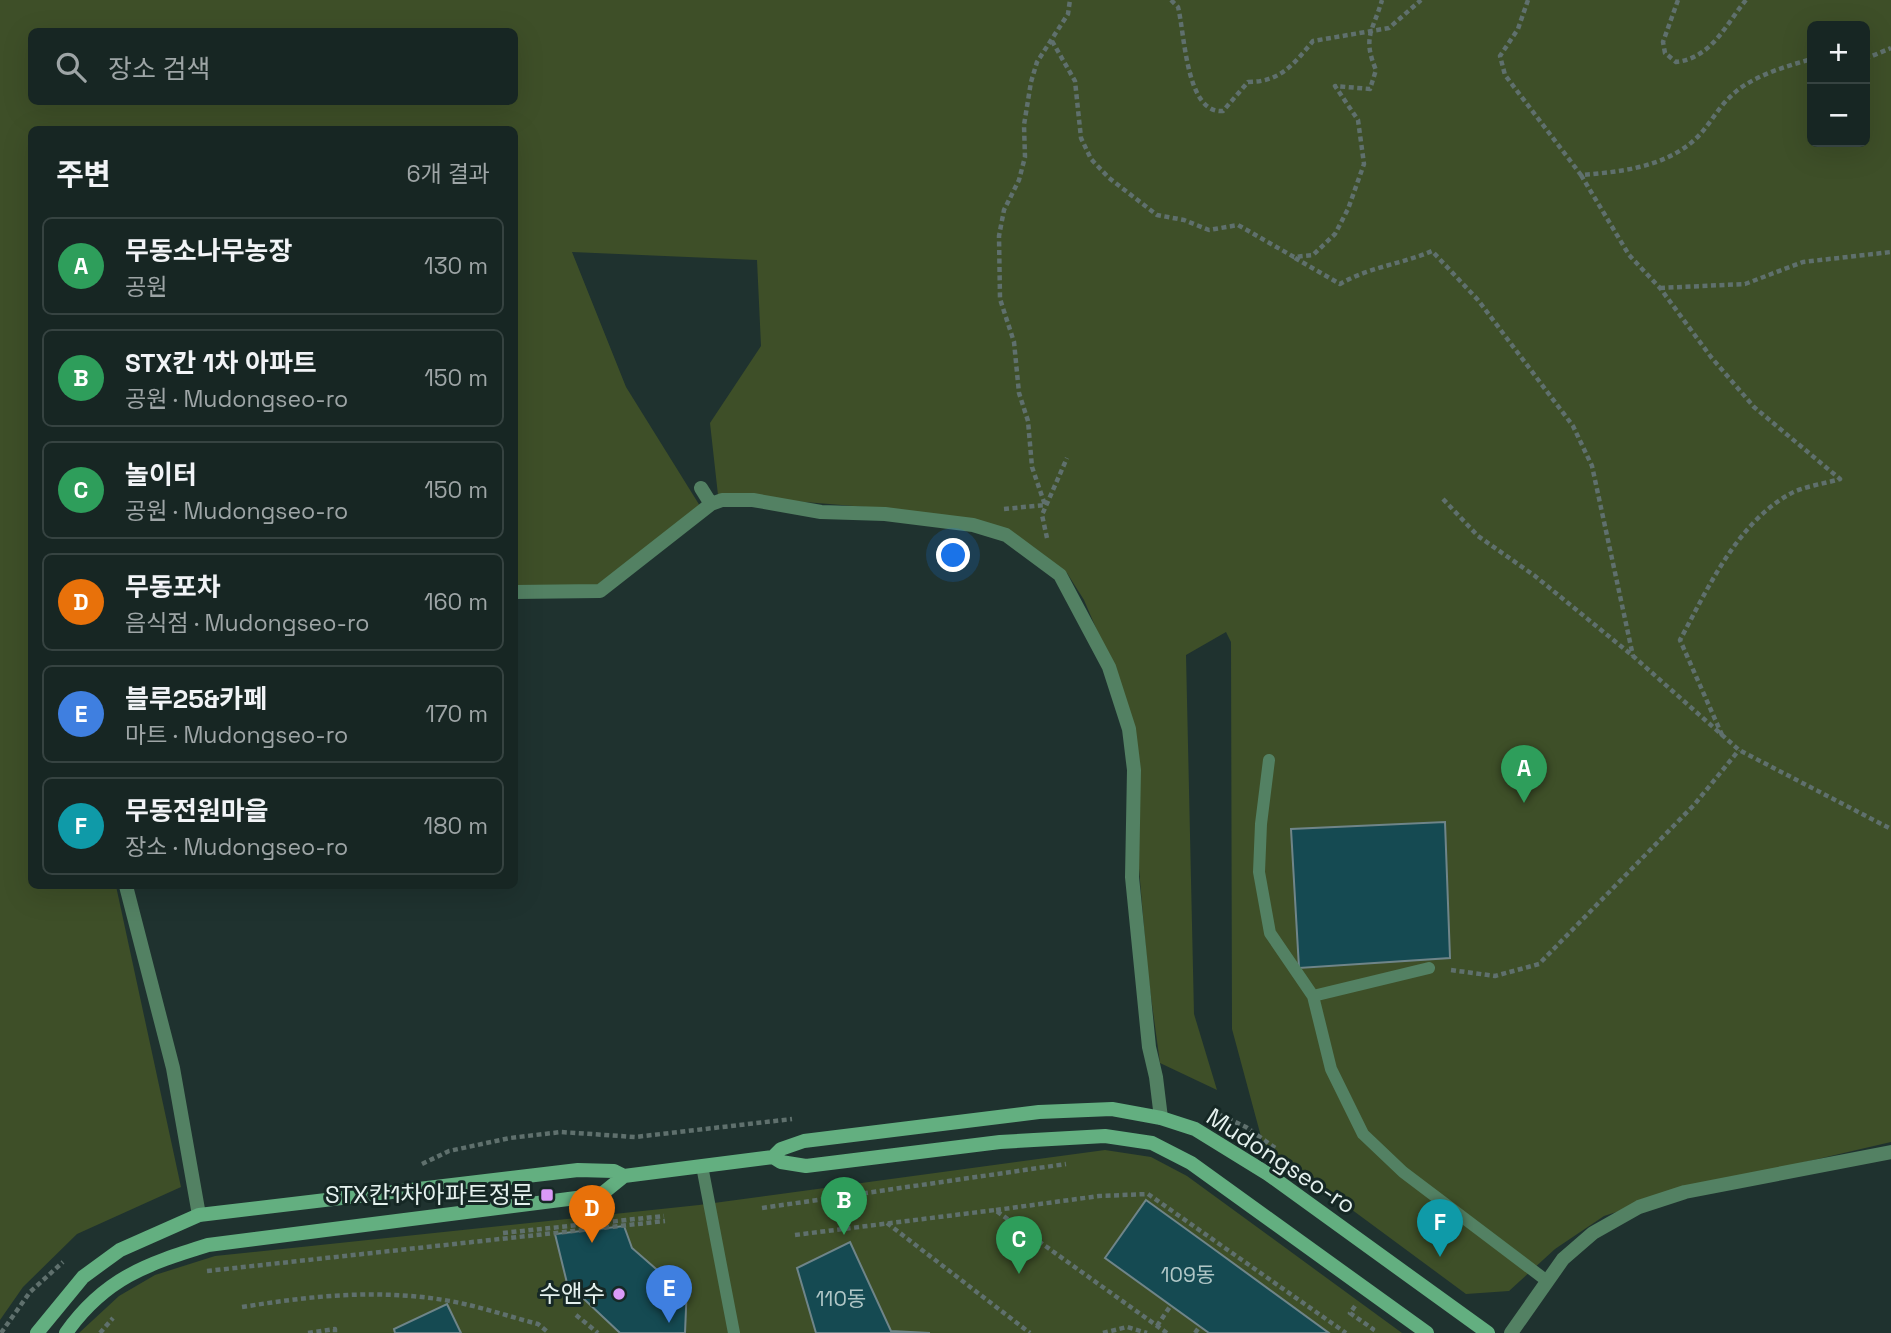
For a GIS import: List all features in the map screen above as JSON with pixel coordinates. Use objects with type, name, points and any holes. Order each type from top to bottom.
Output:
[{"type":"main road","name":"Mudongseo-ro","points":[[66,1333],[106,1288],[149,1264],[208,1245],[584,1197],[603,1192],[624,1176],[774,1157],[781,1149],[804,1141],[1040,1112],[1112,1109],[1161,1118],[1195,1129],[1268,1174],[1488,1333]]},
{"type":"main road","name":"Mudongseo-ro","points":[[774,1157],[781,1162],[806,1166],[1000,1142],[1105,1136],[1152,1143],[1191,1163],[1427,1333]]},
{"type":"main road","name":"Mudongseo-ro","points":[[37,1333],[83,1278],[120,1250],[199,1215],[578,1170],[614,1171],[624,1176]]},
{"type":"street","points":[[701,488],[711,504]]},
{"type":"street","points":[[518,592],[600,591],[711,504],[722,500],[753,500],[821,512],[885,514],[973,525],[1006,535],[1060,575],[1109,667],[1129,729],[1134,770],[1132,877],[1149,1047],[1161,1118]]},
{"type":"street","points":[[127,889],[173,1068],[199,1215]]},
{"type":"street","points":[[1511,1333],[1563,1259],[1592,1233],[1639,1207],[1685,1192],[1891,1152]]},
{"type":"lane","points":[[1269,760],[1261,824],[1259,872],[1270,933],[1313,996],[1331,1069],[1363,1134],[1403,1172],[1547,1281]]},
{"type":"lane","points":[[1313,996],[1429,968]]},
{"type":"lane","points":[[702,1166],[734,1333]]},
{"type":"path","points":[[1045,505],[1032,467],[1028,421],[1017,383],[1014,342],[1000,299],[998,268],[1004,210],[1019,180],[1025,157],[1024,125],[1031,82],[1037,62],[1068,14],[1070,0]]},
{"type":"path","points":[[1171,0],[1178,7],[1195,91],[1204,107],[1213,112],[1223,111],[1248,82],[1268,82],[1289,70],[1313,41],[1369,29],[1388,28],[1420,0]]},
{"type":"path","points":[[1294,257],[1314,255],[1335,234],[1348,209],[1364,164],[1357,120],[1335,86],[1370,89],[1376,70],[1368,51],[1369,29],[1382,0]]},
{"type":"path","points":[[1528,0],[1518,29],[1500,56],[1505,75],[1580,175],[1629,255],[1660,288],[1711,357],[1754,407],[1840,479],[1789,494],[1757,521],[1716,573],[1680,640],[1722,735]]},
{"type":"path","points":[[1678,0],[1663,42],[1665,53],[1676,62],[1689,61],[1715,42],[1746,0]]},
{"type":"path","points":[[1052,41],[1074,81],[1082,138],[1091,159],[1109,178],[1157,215],[1184,220],[1209,230],[1238,225],[1340,284],[1361,272],[1414,259],[1432,251],[1478,300],[1573,426],[1592,466],[1633,656]]},
{"type":"path","points":[[1870,57],[1891,48]]},
{"type":"path","points":[[1580,175],[1627,171],[1664,158],[1692,142],[1731,95],[1768,74],[1807,61]]},
{"type":"path","points":[[1660,288],[1745,284],[1802,262],[1891,253]]},
{"type":"path","points":[[1060,575],[1042,515],[1068,458]]},
{"type":"path","points":[[1443,499],[1478,536],[1535,576],[1633,656],[1739,750],[1891,829]]},
{"type":"path","points":[[1429,968],[1495,976],[1539,964],[1693,805],[1739,750]]},
{"type":"path","points":[[418,1166],[449,1151],[510,1138],[561,1132],[635,1137],[796,1118]]},
{"type":"path","points":[[762,1208],[1071,1163]]},
{"type":"path","points":[[795,1235],[1099,1196],[1148,1194],[1346,1333]]},
{"type":"path","points":[[995,1210],[1167,1333]]},
{"type":"path","points":[[195,1270],[665,1219]]},
{"type":"path","points":[[887,1223],[1030,1333]]},
{"type":"path","points":[[1211,1247],[1215,1241]]},
{"type":"path","points":[[1271,1291],[1276,1284]]},
{"type":"path","points":[[242,1307],[309,1296],[380,1293],[446,1300],[538,1324],[549,1333]]},
{"type":"path","points":[[1345,1297],[1364,1312]]},
{"type":"path","points":[[1157,1326],[1171,1305]]},
{"type":"path","points":[[1355,1305],[1350,1313],[1373,1329],[1370,1333]]},
{"type":"path","points":[[92,1333],[113,1313],[100,1333]]},
{"type":"path","points":[[576,1315],[598,1333]]},
{"type":"path","points":[[1195,1333],[1200,1326]]},
{"type":"path","points":[[1103,1333],[1127,1327],[1147,1333]]},
{"type":"path","points":[[307,1333],[335,1329],[335,1333]]},
{"type":"green space","points":[[0,0],[1891,0],[1891,1142],[1684,1190],[1604,1216],[1555,1249],[1509,1291],[1466,1294],[1263,1144],[1232,1029],[1231,642],[1226,632],[1186,655],[1194,1014],[1217,1090],[1160,1063],[1148,975],[1137,845],[1139,756],[1113,668],[1084,600],[1067,573],[1032,546],[878,508],[718,495],[710,423],[761,346],[757,260],[572,252],[626,387],[700,506],[597,585],[518,587],[518,126],[28,126],[28,889],[117,889],[181,1187],[77,1234],[23,1287],[0,1320]]},
{"type":"green space","points":[[1105,1150],[1151,1157],[1187,1176],[1402,1333],[79,1333],[119,1296],[155,1275],[215,1256],[699,1205]]},
{"type":"building","points":[[1445,822],[1450,958],[1299,968],[1291,829]]},
{"type":"building","points":[[1146,1200],[1329,1333],[1209,1333],[1105,1258]]},
{"type":"building","points":[[624,1226],[632,1248],[663,1275],[687,1284],[685,1333],[620,1333],[567,1283],[555,1234]]},
{"type":"building","points":[[850,1242],[891,1331],[930,1333],[816,1333],[797,1268]]},
{"type":"building","points":[[447,1304],[461,1333],[395,1333],[394,1329]]},
{"type":"place","name":"무동소나무농장","points":[[1524,803]]},
{"type":"place","name":"STX칸1차아파트정문","points":[[547,1195]]},
{"type":"place","name":"STX칸 1차 아파트","points":[[844,1235]]},
{"type":"place","name":"무동포차","points":[[592,1243]]},
{"type":"place","name":"무동전원마을","points":[[1440,1257]]},
{"type":"place","name":"놀이터","points":[[1019,1274]]},
{"type":"place","name":"수앤수","points":[[619,1294]]},
{"type":"place","name":"블루25&카페","points":[[669,1323]]}]
